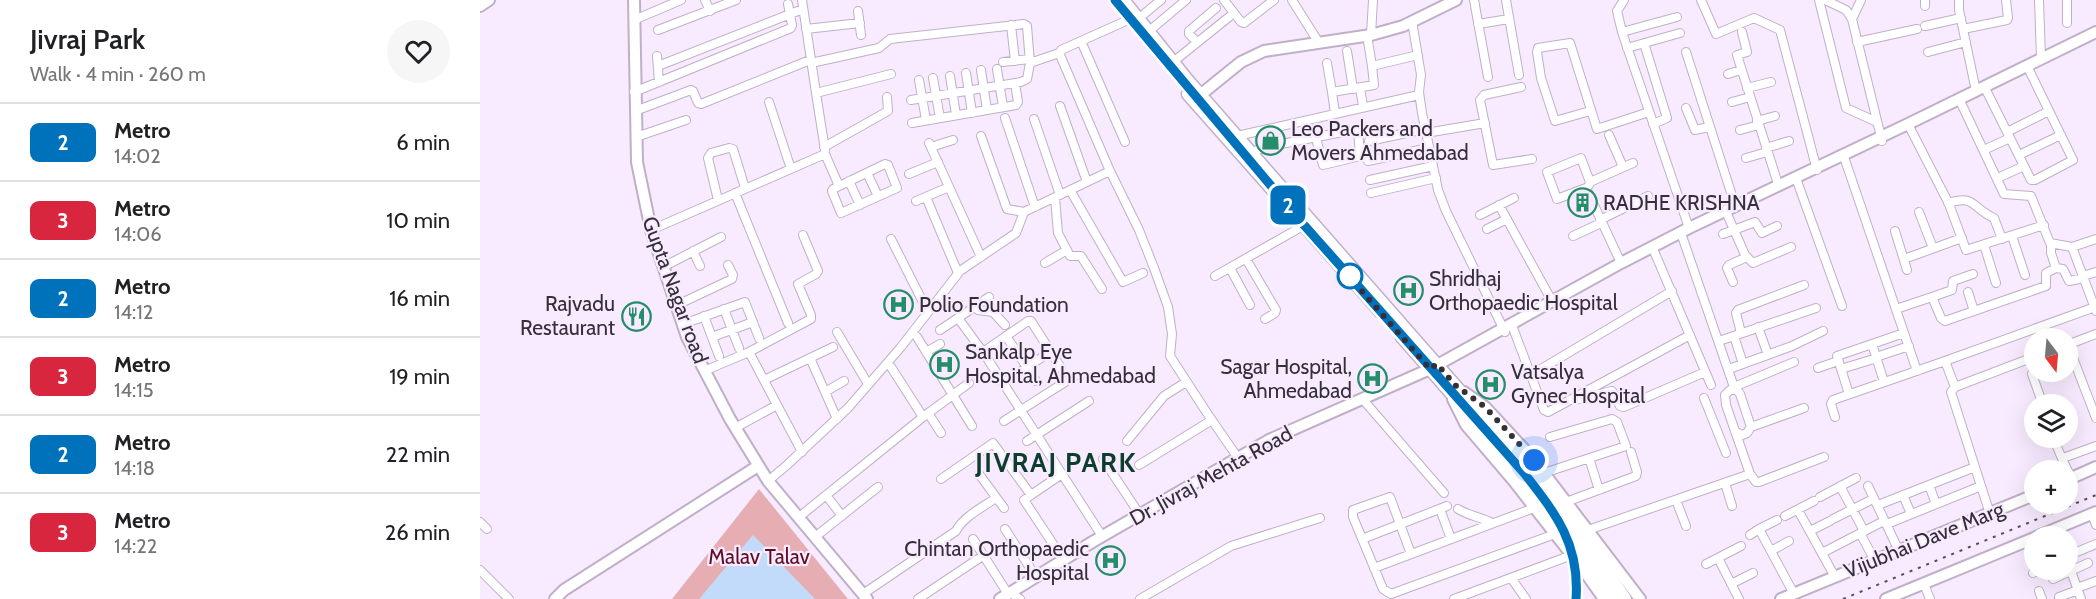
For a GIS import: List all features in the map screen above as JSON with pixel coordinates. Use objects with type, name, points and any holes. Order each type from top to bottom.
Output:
[{"type":"main road","points":[[480,6],[489,0]]},
{"type":"main road","name":"Gupta Nagar road","points":[[634,0],[637,162],[651,230],[683,324],[704,371],[735,428],[768,481],[865,596]]},
{"type":"main road","points":[[1113,0],[1133,20],[1303,226],[1436,368]]},
{"type":"main road","points":[[1123,0],[1133,20],[1148,32],[1173,62],[1197,97],[1252,152],[1474,414],[1590,563],[1615,599]]},
{"type":"main road","points":[[1197,97],[1251,56],[1264,51],[1369,35],[1412,21],[1439,4],[1456,0]]},
{"type":"main road","points":[[1507,329],[1552,301],[1689,228],[1778,184],[1817,169],[1881,139],[2096,32]]},
{"type":"main road","points":[[1881,139],[1910,128],[1961,103],[1981,90],[2029,70],[2096,37]]},
{"type":"main road","points":[[1011,597],[1257,452],[1436,368],[1629,262],[1797,181],[1817,169]]},
{"type":"main road","name":"Dr. Jivraj Mehta Road","points":[[1011,597],[1064,559],[1269,440],[1436,368]]},
{"type":"main road","points":[[1452,388],[1485,407],[1544,473],[1640,599]]},
{"type":"main road","points":[[1452,388],[1466,425],[1572,555],[1604,599]]},
{"type":"main road","points":[[1474,414],[1522,462],[1597,558],[1625,599]]},
{"type":"main road","points":[[555,599],[582,578],[758,466]]},
{"type":"main road","points":[[2078,475],[2096,467]]},
{"type":"main road","name":"Vijubhai Dave Marg","points":[[1781,599],[2024,499]]},
{"type":"main road","points":[[2067,526],[2094,513]]},
{"type":"main road","points":[[1886,599],[1902,596],[1924,584],[2024,542]]},
{"type":"street","points":[[705,0],[710,11]]},
{"type":"street","points":[[658,30],[736,0]]},
{"type":"street","points":[[802,0],[825,151],[839,186]]},
{"type":"street","points":[[1003,107],[1000,65],[1015,61],[1030,61],[1059,53],[1081,41],[1133,20],[1161,0]]},
{"type":"street","points":[[1148,32],[1186,0]]},
{"type":"street","points":[[1224,0],[1244,23],[1274,0]]},
{"type":"street","points":[[1292,0],[1319,43]]},
{"type":"street","points":[[1332,92],[1375,84],[1369,35],[1373,0]]},
{"type":"street","points":[[1473,0],[1488,76]]},
{"type":"street","points":[[1506,0],[1519,75]]},
{"type":"street","points":[[1624,0],[1617,11],[1622,32],[1689,228]]},
{"type":"street","points":[[1701,0],[1716,34],[1754,18],[1779,30],[1817,169]]},
{"type":"street","points":[[1819,0],[1846,108],[1877,122]]},
{"type":"street","points":[[1825,0],[1846,10],[1852,19],[1881,139]]},
{"type":"street","points":[[1852,19],[1861,0]]},
{"type":"street","points":[[1959,0],[1966,42],[1981,90],[2009,135],[2031,180],[2034,180],[2073,160],[2029,70]]},
{"type":"street","points":[[1963,28],[2007,20],[2006,0]]},
{"type":"street","points":[[2039,0],[2041,59]]},
{"type":"street","points":[[2067,0],[2067,23]]},
{"type":"street","points":[[634,20],[675,1]]},
{"type":"street","points":[[634,92],[791,28],[788,4]]},
{"type":"street","points":[[1197,42],[1189,31],[1216,8]]},
{"type":"street","points":[[658,66],[803,9]]},
{"type":"street","points":[[858,11],[861,35]]},
{"type":"street","points":[[1173,62],[1229,16]]},
{"type":"street","points":[[1622,32],[1677,17]]},
{"type":"street","points":[[1857,42],[1961,18]]},
{"type":"street","points":[[1478,24],[1509,19]]},
{"type":"street","points":[[1412,21],[1421,75],[1419,95],[1425,131],[1446,212],[1531,375],[1546,411],[1690,335]]},
{"type":"street","points":[[806,29],[860,23]]},
{"type":"street","points":[[635,111],[691,90],[698,103],[701,104],[811,62],[879,48],[890,39],[1011,25],[1024,24],[1027,26],[1030,61],[1027,79],[1000,86],[911,100]]},
{"type":"street","points":[[1011,25],[1015,61]]},
{"type":"street","points":[[1742,32],[1747,52],[1737,56],[1778,184]]},
{"type":"street","points":[[1627,48],[1680,33]]},
{"type":"street","points":[[720,41],[726,55]]},
{"type":"street","points":[[1081,41],[1125,142]]},
{"type":"street","points":[[1928,52],[1966,42]]},
{"type":"street","points":[[1590,111],[1555,121],[1541,78],[1538,48],[1570,43],[1597,129],[1649,112]]},
{"type":"street","points":[[1644,43],[1667,118],[1653,124]]},
{"type":"street","points":[[1347,51],[1356,88],[1364,106]]},
{"type":"street","points":[[1686,52],[1735,205]]},
{"type":"street","points":[[1059,53],[1110,171],[1139,230],[1161,287],[1168,307],[1172,334],[1170,356],[1238,458]]},
{"type":"street","points":[[1372,66],[1418,55]]},
{"type":"street","points":[[657,56],[659,82]]},
{"type":"street","points":[[1327,63],[1335,113]]},
{"type":"street","points":[[981,70],[987,110]]},
{"type":"street","points":[[1728,74],[1741,70]]},
{"type":"street","points":[[816,93],[891,74]]},
{"type":"street","points":[[966,74],[972,113]]},
{"type":"street","points":[[950,76],[956,115]]},
{"type":"street","points":[[933,78],[940,118]]},
{"type":"street","points":[[919,80],[926,120]]},
{"type":"street","points":[[1732,102],[1771,82]]},
{"type":"street","points":[[912,123],[1018,104],[1015,83]]},
{"type":"street","points":[[1521,87],[1481,97],[1492,165],[1532,159]]},
{"type":"street","points":[[1237,136],[1419,95]]},
{"type":"street","points":[[651,230],[791,169],[825,151],[888,111],[887,98]]},
{"type":"street","points":[[769,102],[791,169]]},
{"type":"street","points":[[1961,103],[2004,194],[2031,196],[2052,244],[2052,255],[2056,268]]},
{"type":"street","points":[[1060,106],[1087,182]]},
{"type":"street","points":[[1686,108],[1695,130],[1709,127]]},
{"type":"street","points":[[1988,148],[2049,111]]},
{"type":"street","points":[[1740,130],[1775,116]]},
{"type":"street","points":[[1005,118],[1035,207]]},
{"type":"street","points":[[1034,119],[1057,196],[1058,233],[1071,257],[1081,255],[1102,289]]},
{"type":"street","points":[[636,137],[686,120]]},
{"type":"street","points":[[1369,141],[1485,123]]},
{"type":"street","points":[[1910,128],[1948,203],[1966,250],[2044,225]]},
{"type":"street","points":[[1252,152],[1266,147],[1358,129],[1360,156],[1323,165],[1316,138]]},
{"type":"street","points":[[1609,135],[1623,167]]},
{"type":"street","points":[[2019,155],[2061,135]]},
{"type":"street","points":[[981,136],[1007,209],[1024,212],[1110,171]]},
{"type":"street","points":[[954,140],[931,145],[981,257]]},
{"type":"street","points":[[1746,158],[1789,141]]},
{"type":"street","points":[[1368,160],[1429,147]]},
{"type":"street","points":[[718,200],[708,158],[711,153],[733,149],[745,188]]},
{"type":"street","points":[[1844,156],[1917,371]]},
{"type":"street","points":[[1621,263],[1601,221],[1588,185],[1581,158],[1547,171],[1557,199],[1588,185],[1623,167],[1633,163]]},
{"type":"street","points":[[909,174],[938,162]]},
{"type":"street","points":[[888,165],[897,188],[841,213],[832,191],[839,186],[888,165]]},
{"type":"street","points":[[1370,180],[1433,166]]},
{"type":"street","points":[[2002,176],[2024,166]]},
{"type":"street","points":[[867,173],[879,196]]},
{"type":"street","points":[[1371,193],[1436,178]]},
{"type":"street","points":[[849,181],[861,205]]},
{"type":"street","points":[[1797,181],[1842,306]]},
{"type":"street","points":[[916,201],[949,187]]},
{"type":"street","points":[[1070,190],[1123,282],[1143,273]]},
{"type":"street","points":[[735,193],[788,323]]},
{"type":"street","points":[[1573,236],[1648,196]]},
{"type":"street","points":[[926,197],[958,273]]},
{"type":"street","points":[[1480,215],[1514,198]]},
{"type":"street","points":[[1948,203],[1961,199],[1970,200],[1985,214],[1994,218],[2002,239]]},
{"type":"street","points":[[1499,205],[1552,301]]},
{"type":"street","points":[[768,481],[837,419],[958,273],[1016,233],[1024,212]]},
{"type":"street","points":[[1919,212],[1933,248]]},
{"type":"street","points":[[1727,214],[1746,257],[1753,263],[1791,246]]},
{"type":"street","points":[[1487,229],[1507,219]]},
{"type":"street","points":[[1723,234],[1755,222],[1762,232],[1777,226]]},
{"type":"street","points":[[1215,276],[1303,226]]},
{"type":"street","points":[[1895,231],[1907,270]]},
{"type":"street","points":[[704,371],[749,352],[811,319],[798,285],[818,271],[803,235]]},
{"type":"street","points":[[2012,236],[2025,275]]},
{"type":"street","points":[[663,267],[721,237]]},
{"type":"street","points":[[1682,237],[1735,388],[1743,399],[1751,427]]},
{"type":"street","points":[[1904,259],[1962,238]]},
{"type":"street","points":[[891,239],[928,312]]},
{"type":"street","points":[[2052,244],[2072,247],[2096,239]]},
{"type":"street","points":[[1984,245],[1996,283]]},
{"type":"street","points":[[1835,417],[1831,401],[2095,309],[2072,247]]},
{"type":"street","points":[[1045,263],[1067,250]]},
{"type":"street","points":[[693,251],[700,266]]},
{"type":"street","points":[[1654,251],[1711,385]]},
{"type":"street","points":[[1733,282],[1727,266],[1746,257]]},
{"type":"street","points":[[1246,259],[1276,310],[1265,319]]},
{"type":"street","points":[[677,305],[732,279],[733,275],[728,265]]},
{"type":"street","points":[[1230,268],[1250,305]]},
{"type":"street","points":[[1932,297],[1943,320],[2046,286],[2046,273],[2056,268],[2063,269],[2069,281],[2096,272]]},
{"type":"street","points":[[1896,309],[1952,290],[1953,281],[1972,274]]},
{"type":"street","points":[[1743,364],[1737,334],[1736,313],[1738,310],[1804,285]]},
{"type":"street","points":[[1531,375],[1672,291]]},
{"type":"street","points":[[1968,292],[1974,311]]},
{"type":"street","points":[[940,330],[989,297]]},
{"type":"street","points":[[683,324],[745,302],[759,338]]},
{"type":"street","points":[[975,307],[978,310],[993,312],[1005,325]]},
{"type":"street","points":[[1719,341],[1816,308]]},
{"type":"street","points":[[724,309],[739,348]]},
{"type":"street","points":[[704,316],[719,356]]},
{"type":"street","points":[[958,318],[983,352],[1102,536]]},
{"type":"street","points":[[983,352],[1025,322],[1031,321],[1061,368]]},
{"type":"street","points":[[712,337],[753,322]]},
{"type":"street","points":[[1758,327],[1768,355]]},
{"type":"street","points":[[1729,369],[1792,346],[1823,331]]},
{"type":"street","points":[[837,332],[868,384]]},
{"type":"street","points":[[1849,394],[1837,356],[1904,333]]},
{"type":"street","points":[[2078,341],[2096,334]]},
{"type":"street","points":[[1006,336],[1036,381]]},
{"type":"street","points":[[917,337],[972,426]]},
{"type":"street","points":[[926,352],[940,344]]},
{"type":"street","points":[[1872,344],[1884,382]]},
{"type":"street","points":[[1818,368],[1877,357],[1909,346]]},
{"type":"street","points":[[764,380],[833,347]]},
{"type":"street","points":[[749,352],[802,452]]},
{"type":"street","points":[[1003,383],[1050,352]]},
{"type":"street","points":[[810,358],[837,419]]},
{"type":"street","points":[[1945,361],[1955,387]]},
{"type":"street","points":[[1990,514],[1950,392],[1955,387],[2024,361]]},
{"type":"street","points":[[940,373],[954,363]]},
{"type":"street","points":[[1794,363],[1730,390],[1725,395],[1725,405],[1755,482],[1824,457]]},
{"type":"street","points":[[891,367],[941,433]]},
{"type":"street","points":[[2078,371],[2096,418]]},
{"type":"street","points":[[1563,403],[1611,391],[1620,406],[1624,407],[1705,372]]},
{"type":"street","points":[[1004,421],[1076,375]]},
{"type":"street","points":[[825,392],[844,381]]},
{"type":"street","points":[[1127,441],[1164,396],[1186,382]]},
{"type":"street","points":[[799,517],[969,383]]},
{"type":"street","points":[[1704,398],[1726,453]]},
{"type":"street","points":[[1027,441],[1089,401]]},
{"type":"street","points":[[1365,402],[1444,494]]},
{"type":"street","points":[[735,428],[777,405]]},
{"type":"street","points":[[1735,431],[1742,435],[1747,433],[1751,427],[1804,408]]},
{"type":"street","points":[[1713,419],[1729,414]]},
{"type":"street","points":[[1544,473],[1626,446],[1616,420],[1612,418],[1550,437]]},
{"type":"street","points":[[1139,465],[1212,420]]},
{"type":"street","points":[[941,479],[993,443],[1031,495]]},
{"type":"street","points":[[2057,448],[2059,455],[2063,458],[2096,446]]},
{"type":"street","points":[[1566,502],[1636,476],[1637,472],[1631,453]]},
{"type":"street","points":[[1589,458],[1599,490]]},
{"type":"street","points":[[1103,459],[1140,515]]},
{"type":"street","points":[[1878,506],[1975,467]]},
{"type":"street","points":[[979,474],[1004,508]]},
{"type":"street","points":[[1062,474],[1024,500],[1064,559]]},
{"type":"street","points":[[1588,530],[1750,474]]},
{"type":"street","points":[[1750,535],[1856,478]]},
{"type":"street","points":[[1725,483],[1732,506]]},
{"type":"street","points":[[1929,485],[1936,504]]},
{"type":"street","points":[[1840,486],[1875,561]]},
{"type":"street","points":[[1868,486],[1883,523],[1899,551]]},
{"type":"street","points":[[1822,553],[1883,523],[1981,486]]},
{"type":"street","points":[[815,537],[878,488]]},
{"type":"street","points":[[826,495],[842,516]]},
{"type":"street","points":[[1904,495],[1911,514]]},
{"type":"street","points":[[1411,554],[1392,499],[1386,496],[1353,510],[1353,517],[1383,589],[1391,594],[1555,534]]},
{"type":"street","points":[[865,596],[957,531],[967,518],[996,498]]},
{"type":"street","points":[[1676,500],[1686,526]]},
{"type":"street","points":[[1810,531],[1869,501]]},
{"type":"street","points":[[1362,539],[1443,507],[1451,539]]},
{"type":"street","points":[[1374,568],[1534,508]]},
{"type":"street","points":[[1458,509],[1469,516],[1482,518],[1492,523]]},
{"type":"street","points":[[1798,510],[1835,577]]},
{"type":"street","points":[[2094,513],[2096,525]]},
{"type":"street","points":[[1140,599],[1231,546],[1320,518]]},
{"type":"street","points":[[480,522],[487,530]]},
{"type":"street","points":[[1005,529],[1036,577]]},
{"type":"street","points":[[1760,529],[1794,594]]},
{"type":"street","points":[[973,539],[1011,597]]},
{"type":"street","points":[[1771,551],[1789,541]]},
{"type":"street","points":[[2078,551],[2096,544]]},
{"type":"street","points":[[1706,564],[1741,546]]},
{"type":"street","points":[[918,599],[984,555]]},
{"type":"street","points":[[1454,599],[1572,555]]},
{"type":"street","points":[[1718,558],[1739,599]]},
{"type":"street","points":[[2078,567],[2088,563]]},
{"type":"street","points":[[480,570],[509,599]]},
{"type":"street","points":[[1731,584],[1753,573]]},
{"type":"street","points":[[1511,578],[1526,599]]},
{"type":"street","points":[[2074,580],[2081,599]]},
{"type":"street","points":[[2059,597],[2096,581]]},
{"type":"street","points":[[1924,584],[1930,599]]},
{"type":"green space","name":"Malav Talav","points":[[759,489],[848,599],[672,599]]},
{"type":"water","points":[[753,535],[815,599],[699,599]]},
{"type":"railway","points":[[1115,0],[1304,224],[1524,473],[1546,502],[1563,531],[1574,562],[1576,599]]},
{"type":"railway","points":[[1843,599],[2096,495]]},
{"type":"metro line","name":"2","points":[[1115,0],[1304,225],[1524,473],[1553,509],[1569,543],[1575,567],[1576,599]]},
{"type":"place","name":"Leo Packers and Movers Ahmedabad","points":[[1270,141]]},
{"type":"place","name":"RADHE KRISHNA","points":[[1582,203]]},
{"type":"place","name":"Shridhaj Orthopaedic Hospital","points":[[1408,291]]},
{"type":"place","name":"Polio Foundation","points":[[898,305]]},
{"type":"place","name":"Rajvadu Restaurant","points":[[636,316]]},
{"type":"place","name":"Sankalp Eye Hospital, Ahmedabad","points":[[944,364]]},
{"type":"place","name":"Sagar Hospital, Ahmedabad","points":[[1373,379]]},
{"type":"place","name":"Vatsalya Gynec Hospital","points":[[1490,384]]},
{"type":"place","name":"Chintan Orthopaedic Hospital","points":[[1110,561]]},
{"type":"district","name":"JIVRAJ PARK","points":[[1056,463]]},
{"type":"route","points":[[1350,276],[1345,272],[1430,369],[1437,364],[1455,385],[1485,407],[1534,460]]}]
